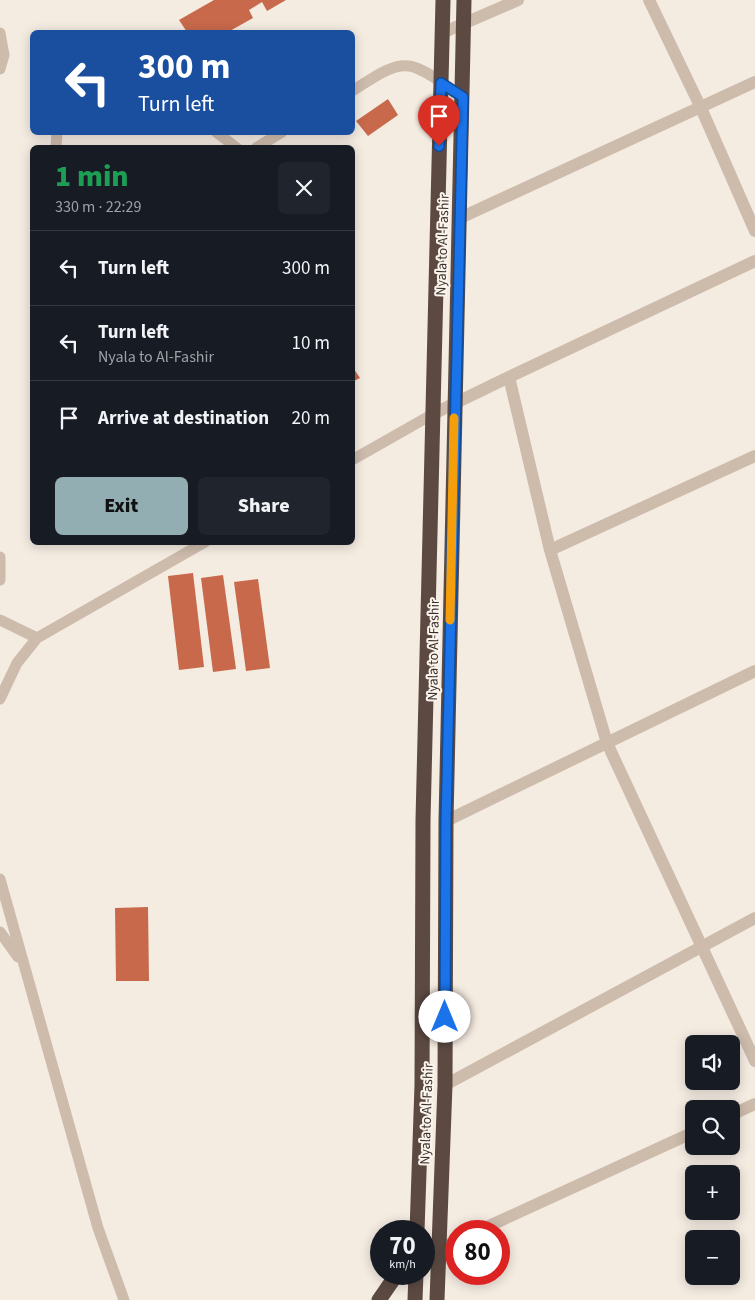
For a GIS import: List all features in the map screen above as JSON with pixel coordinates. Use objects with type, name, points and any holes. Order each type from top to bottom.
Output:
[{"type":"highway","name":"Nyala to Al-Fashir","points":[[416,1220],[435,260],[443,0]]},
{"type":"highway","name":"Nyala to Al-Fashir","points":[[437,1300],[445,1085],[446,821],[464,0]]},
{"type":"highway","points":[[435,260],[458,262]]},
{"type":"highway","points":[[424,769],[448,768]]},
{"type":"highway","points":[[422,1000],[445,1000]]},
{"type":"highway","points":[[379,1300],[389,1285]]},
{"type":"highway","points":[[415,1300],[416,1285]]},
{"type":"street","points":[[442,33],[518,0]]},
{"type":"street","points":[[649,0],[755,231]]},
{"type":"street","points":[[460,218],[755,82]]},
{"type":"street","points":[[433,414],[755,260]]},
{"type":"street","points":[[508,378],[550,550],[607,744],[755,1061]]},
{"type":"street","points":[[550,550],[755,456]]},
{"type":"street","points":[[446,821],[755,671]]},
{"type":"street","points":[[445,1085],[755,918]]},
{"type":"street","points":[[740,1111],[755,1104]]},
{"type":"street","points":[[502,1220],[685,1136]]},
{"type":"street","points":[[438,1250],[445,1246]]},
{"type":"lane","points":[[0,33],[4,55],[0,69]]},
{"type":"lane","points":[[355,89],[396,67],[410,66],[463,97]]},
{"type":"lane","points":[[220,135],[233,145]]},
{"type":"lane","points":[[261,145],[277,135]]},
{"type":"lane","points":[[355,458],[433,414]]},
{"type":"lane","points":[[0,699],[16,663],[37,638],[200,545]]},
{"type":"lane","points":[[0,557],[0,580]]},
{"type":"lane","points":[[0,620],[37,638]]},
{"type":"lane","points":[[0,879],[22,964],[98,1228],[124,1300]]},
{"type":"lane","points":[[0,932],[22,964]]},
{"type":"building","points":[[214,0],[286,0],[267,11],[262,2],[249,10],[253,18],[232,30],[186,30],[179,20]]},
{"type":"building","points":[[388,99],[398,115],[368,136],[356,121]]},
{"type":"building","points":[[355,370],[360,378],[355,380]]},
{"type":"building","points":[[193,573],[204,667],[179,670],[168,576]]},
{"type":"building","points":[[223,575],[236,669],[213,672],[201,578]]},
{"type":"building","points":[[258,579],[270,668],[246,671],[234,582]]},
{"type":"building","points":[[148,907],[149,981],[116,981],[115,908]]},
{"type":"slow traffic","points":[[450,620],[454,418]]},
{"type":"route","points":[[439,146],[441,83],[463,97],[446,821],[445,1017]]}]
